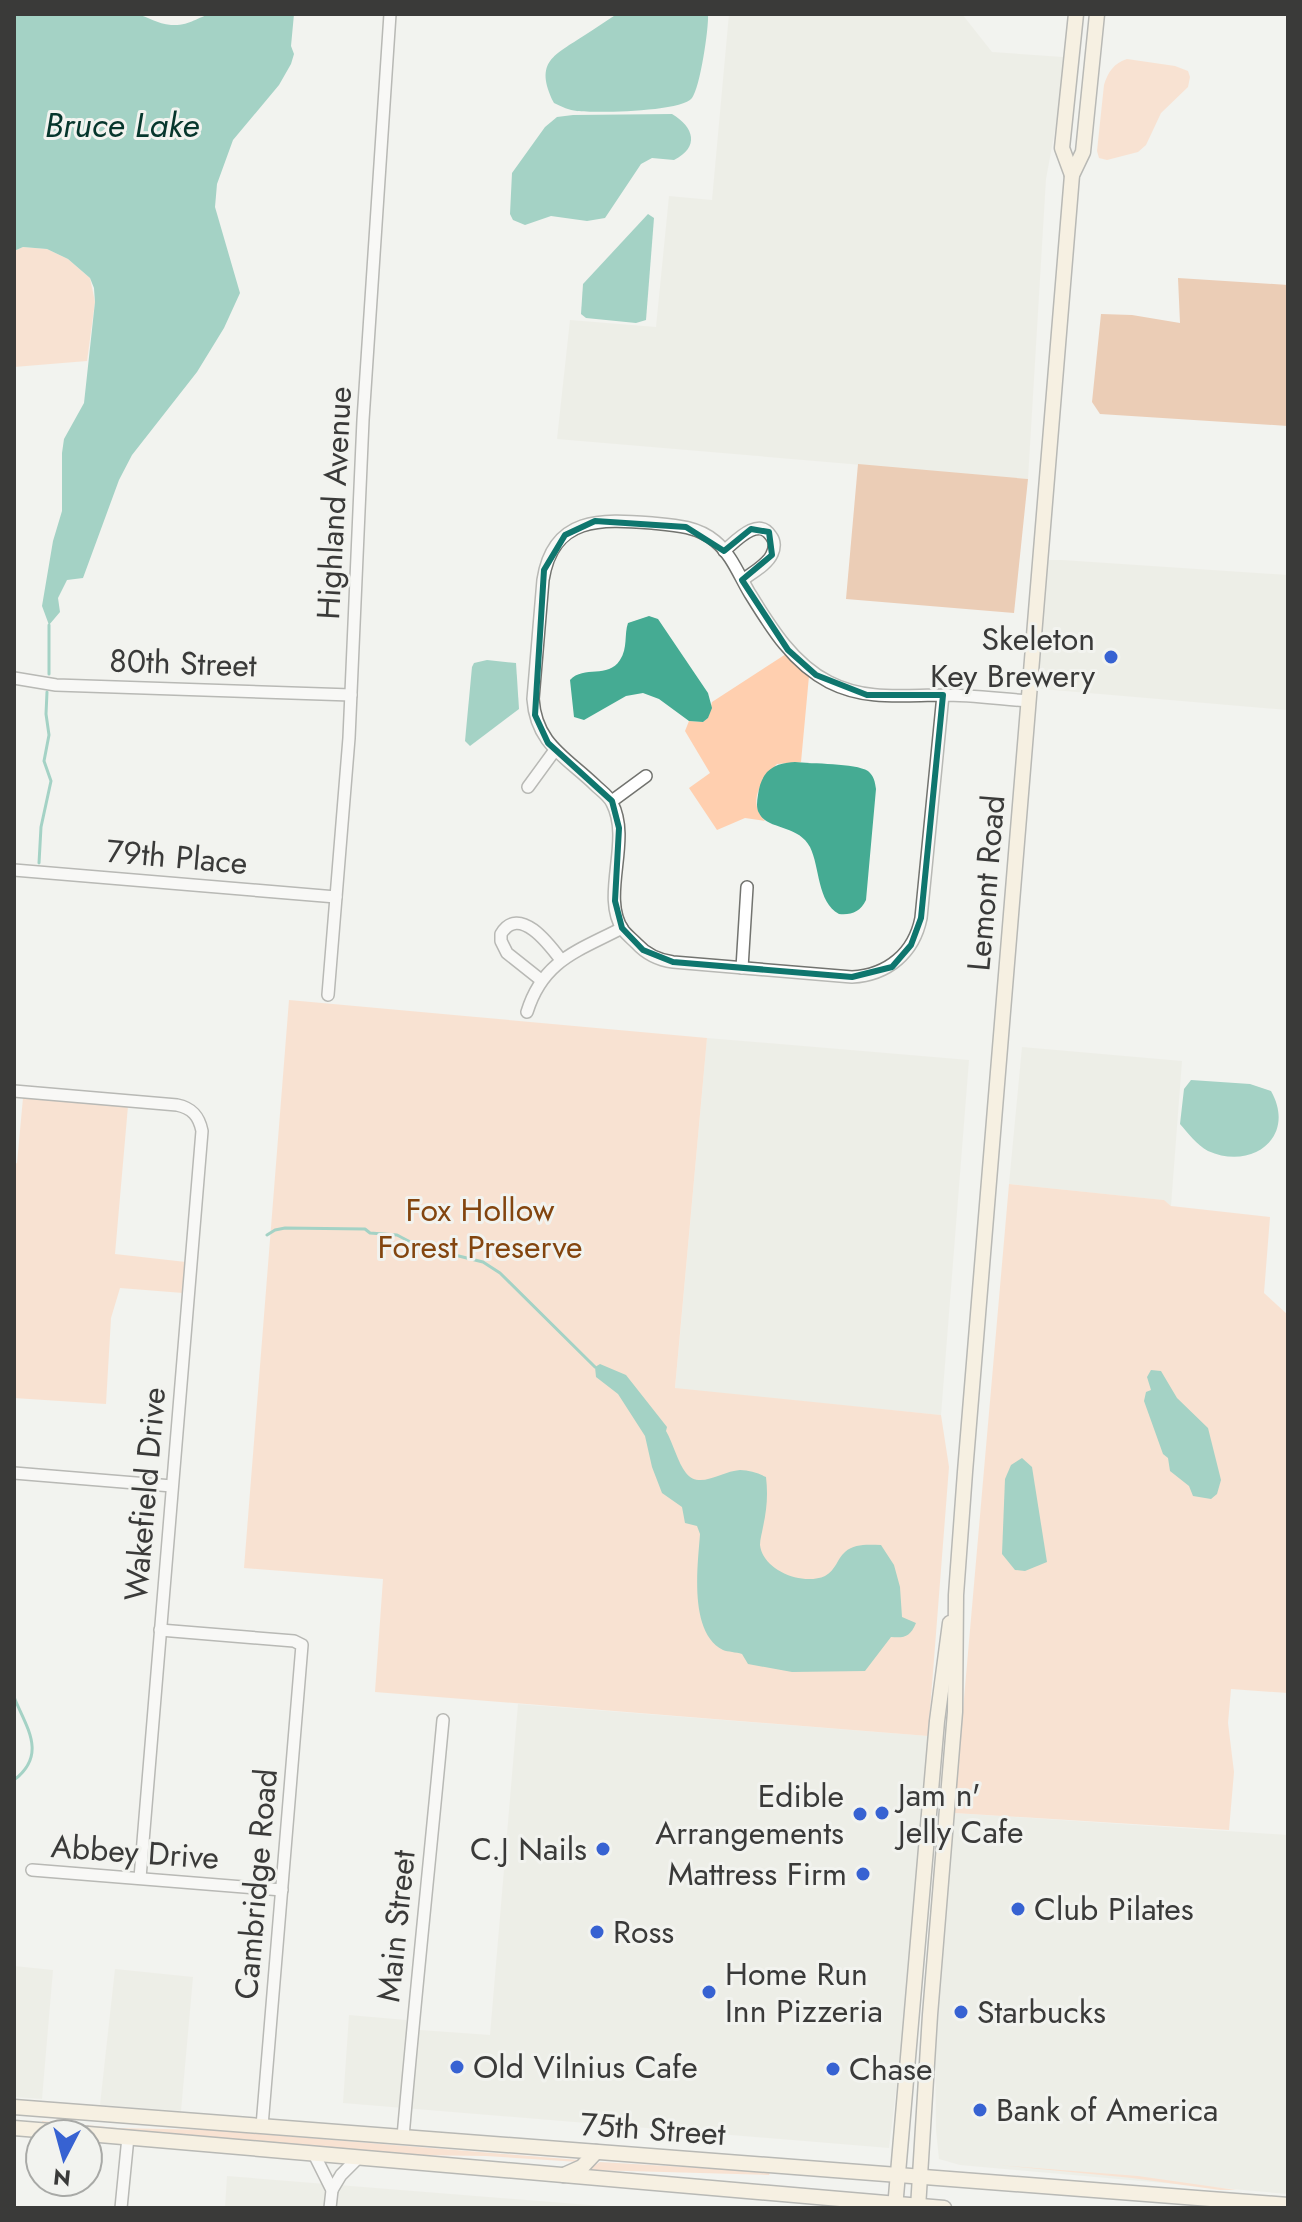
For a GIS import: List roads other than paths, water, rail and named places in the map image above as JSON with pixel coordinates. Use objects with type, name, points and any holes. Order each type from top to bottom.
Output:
[{"type":"main road","name":"Lemont Road","points":[[1072,175],[1062,148],[1076,14]]},
{"type":"main road","name":"Lemont Road","points":[[918,2207],[955,1712],[956,1595],[1072,175],[1083,152],[1097,14]]},
{"type":"main road","name":"Lemont Road","points":[[895,2206],[937,1721],[944,1655],[956,1595]]},
{"type":"main road","name":"75th Street","points":[[14,2107],[1288,2205]]},
{"type":"main road","points":[[36,2118],[55,2111]]},
{"type":"main road","name":"75th Street","points":[[104,2135],[944,2208]]},
{"type":"main road","points":[[560,2176],[582,2167],[596,2152]]},
{"type":"street","name":"Highland Avenue","points":[[328,995],[351,695],[363,420],[390,14]]},
{"type":"street","points":[[943,695],[919,927],[911,945],[892,967],[852,977],[673,962],[653,957],[622,928],[615,901],[619,828],[612,801],[548,743],[538,724],[533,699],[547,561],[565,535],[589,523],[613,520],[696,530],[715,541],[724,551],[788,650],[816,675],[867,695],[943,695],[1029,701]]},
{"type":"street","points":[[724,551],[751,529],[761,528],[769,532],[775,543],[772,555],[744,579]]},
{"type":"street","name":"80th Street","points":[[14,678],[56,685],[351,695]]},
{"type":"street","points":[[528,787],[555,750]]},
{"type":"street","points":[[612,801],[646,776]]},
{"type":"street","name":"79th Place","points":[[14,870],[336,897]]},
{"type":"street","points":[[742,968],[747,887]]},
{"type":"street","points":[[541,980],[503,947],[501,934],[505,927],[512,923],[529,925],[561,960]]},
{"type":"street","points":[[527,1012],[533,990],[561,960],[622,928]]},
{"type":"street","name":"Wakefield Drive","points":[[14,1091],[177,1105],[185,1107],[201,1123],[140,1878]]},
{"type":"street","points":[[14,1473],[172,1486]]},
{"type":"street","name":"Cambridge Road","points":[[160,1630],[294,1641],[302,1645],[262,2126]]},
{"type":"street","name":"Main Street","points":[[403,2137],[414,1996],[443,1720]]},
{"type":"street","name":"Abbey Drive","points":[[32,1870],[282,1890]]},
{"type":"street","points":[[121,2208],[128,2137]]},
{"type":"street","points":[[314,2154],[332,2190]]},
{"type":"street","points":[[330,2208],[332,2190],[341,2175],[357,2159]]},
{"type":"water","name":"Bruce Lake","points":[[221,13],[294,14],[291,64],[279,85],[233,140],[217,184],[215,207],[240,293],[224,328],[197,372],[132,455],[119,480],[83,578],[67,580],[58,598],[60,612],[49,625],[42,606],[53,541],[62,511],[62,453],[64,439],[84,403],[95,302],[90,278],[68,259],[47,249],[23,247],[14,251],[14,14],[136,14],[171,25]]},
{"type":"water","points":[[617,14],[708,14],[703,58],[692,98],[685,103],[656,109],[619,111],[577,111],[554,103],[546,77],[550,61]]},
{"type":"water","points":[[672,114],[689,131],[691,143],[688,149],[674,160],[652,158],[641,164],[605,218],[587,221],[551,216],[525,225],[513,220],[510,214],[512,173],[545,127],[557,117]]},
{"type":"water","points":[[648,214],[654,218],[646,320],[636,323],[586,318],[581,314],[583,284]]},
{"type":"water","points":[[649,616],[658,619],[708,693],[712,708],[708,718],[703,722],[689,721],[659,699],[643,693],[626,696],[584,720],[574,717],[570,680],[582,673],[603,671],[615,666],[624,651],[628,623]]},
{"type":"water","points":[[487,660],[516,663],[519,709],[470,746],[465,741],[472,667],[474,663]]},
{"type":"water","points":[[795,762],[854,766],[868,771],[874,779],[876,789],[866,900],[855,912],[839,914],[832,908],[823,893],[813,855],[805,840],[769,822],[758,811],[757,802],[765,775],[780,764]]},
{"type":"water","points":[[1191,1080],[1250,1084],[1271,1091],[1278,1108],[1278,1123],[1266,1146],[1240,1157],[1224,1156],[1208,1151],[1193,1139],[1180,1124],[1184,1089]]},
{"type":"water","points":[[600,1364],[626,1375],[667,1427],[680,1464],[691,1478],[704,1480],[740,1470],[766,1477],[766,1508],[760,1545],[768,1562],[776,1569],[796,1577],[816,1579],[829,1574],[849,1549],[881,1545],[894,1565],[900,1587],[902,1617],[916,1623],[912,1631],[903,1637],[891,1637],[865,1671],[792,1672],[748,1664],[742,1654],[723,1650],[712,1641],[700,1613],[697,1579],[700,1534],[697,1526],[685,1523],[682,1507],[662,1493],[645,1436],[618,1394],[596,1377],[595,1367]]},
{"type":"water","points":[[1151,1370],[1161,1371],[1177,1398],[1208,1428],[1221,1480],[1217,1494],[1211,1499],[1193,1496],[1189,1486],[1170,1471],[1168,1458],[1163,1454],[1144,1401],[1146,1392],[1151,1390],[1147,1377]]},
{"type":"water","points":[[1022,1458],[1032,1467],[1047,1562],[1025,1571],[1015,1570],[1002,1554],[1005,1479],[1011,1465]]},
{"type":"waterway","points":[[49,625],[49,674]]},
{"type":"waterway","points":[[39,863],[41,827],[51,781],[44,761],[49,735],[47,692]]},
{"type":"waterway","points":[[267,1235],[285,1228],[365,1229],[370,1233],[397,1235],[418,1246],[483,1262],[500,1273],[595,1367]]},
{"type":"waterway","points":[[14,1697],[28,1730],[32,1750],[30,1760],[14,1780]]},
{"type":"place","name":"Skeleton Key Brewery","points":[[1111,657]]},
{"type":"place","name":"Jam n' Jelly Cafe","points":[[882,1813]]},
{"type":"place","name":"Edible Arrangements","points":[[860,1814]]},
{"type":"place","name":"C.J Nails","points":[[603,1849]]},
{"type":"place","name":"Mattress Firm","points":[[863,1874]]},
{"type":"place","name":"Club Pilates","points":[[1018,1909]]},
{"type":"place","name":"Ross","points":[[597,1932]]},
{"type":"place","name":"Home Run Inn Pizzeria","points":[[709,1992]]},
{"type":"place","name":"Starbucks","points":[[961,2012]]},
{"type":"place","name":"Old Vilnius Cafe","points":[[457,2067]]},
{"type":"place","name":"Chase","points":[[833,2069]]},
{"type":"place","name":"Bank of America","points":[[980,2110]]},
{"type":"park label","name":"Fox Hollow Forest Preserve","points":[[480,1228]]}]
